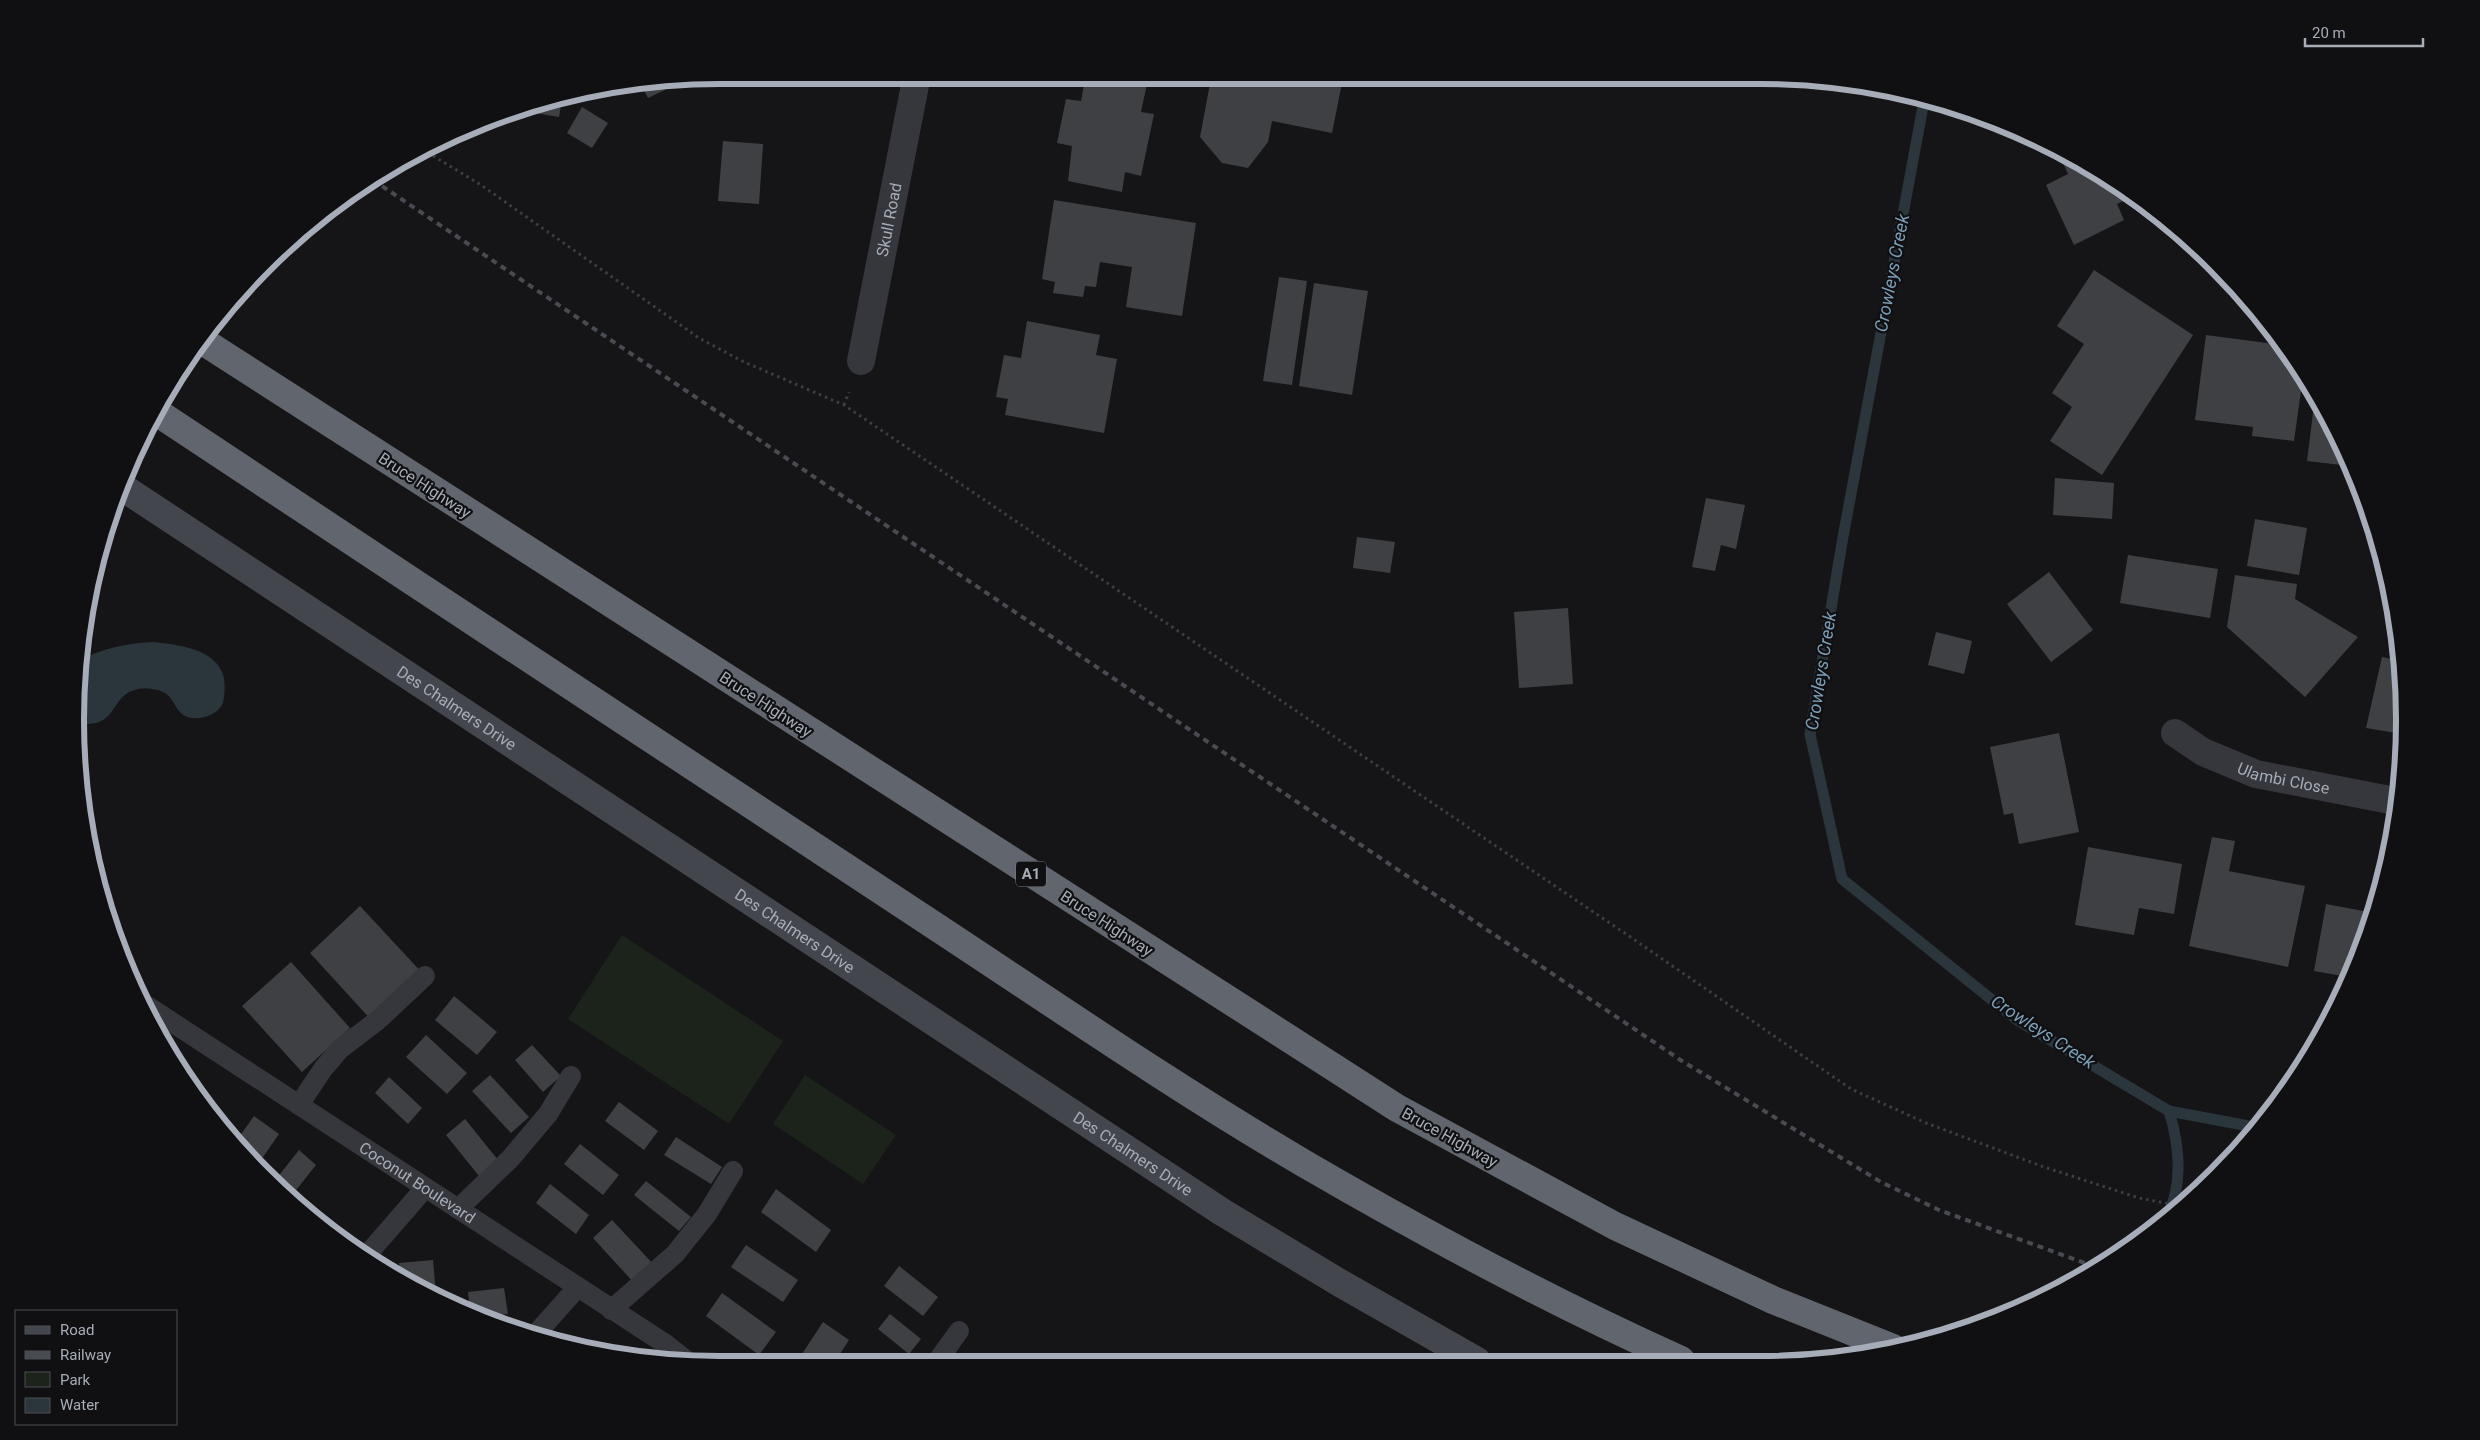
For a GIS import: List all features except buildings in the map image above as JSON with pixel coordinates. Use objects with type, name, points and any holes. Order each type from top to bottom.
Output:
[{"type":"highway","name":"Bruce Highway","points":[[207,344],[1397,1108],[1614,1226],[1773,1300],[1883,1344]]},
{"type":"highway","points":[[162,415],[873,886],[1168,1079],[1269,1142],[1444,1242],[1591,1319],[1672,1356]]},
{"type":"main road","name":"Des Chalmers Drive","points":[[127,490],[580,787],[1222,1212],[1467,1356]]},
{"type":"street","name":"Skull Road","points":[[861,361],[915,84]]},
{"type":"street","name":"Ulambi Close","points":[[2175,733],[2203,752],[2256,774],[2391,800]]},
{"type":"lane","points":[[299,1105],[323,1069],[340,1049],[378,1020],[425,976]]},
{"type":"lane","name":"Coconut Boulevard","points":[[154,1011],[680,1355]]},
{"type":"lane","points":[[458,1210],[516,1152],[548,1114],[571,1076]]},
{"type":"lane","points":[[611,1310],[674,1254],[707,1214],[732,1171]]},
{"type":"lane","points":[[370,1251],[425,1188]]},
{"type":"lane","points":[[540,1330],[577,1288]]},
{"type":"lane","points":[[941,1356],[959,1331]]},
{"type":"path","points":[[430,154],[481,185],[699,338],[742,361],[844,405],[1851,1088],[1926,1123],[2044,1167],[2139,1198],[2172,1204]]},
{"type":"green space","points":[[622,935],[783,1041],[729,1124],[568,1019]]},
{"type":"green space","points":[[805,1075],[896,1135],[863,1184],[773,1124]]},
{"type":"water","points":[[154,642],[185,647],[205,654],[220,668],[224,678],[225,688],[222,705],[214,713],[204,717],[187,717],[180,712],[165,693],[142,689],[127,693],[107,717],[100,722],[84,723],[87,657],[116,647]]},
{"type":"waterway","name":"Crowleys Creek","points":[[1923,105],[1843,537],[1810,734],[1842,879],[2017,1020],[2169,1111],[2249,1126]]},
{"type":"waterway","points":[[2169,1111],[2178,1163],[2178,1177],[2173,1204]]},
{"type":"railway","points":[[379,184],[1682,1061],[1881,1182],[1939,1210],[2089,1264]]}]
